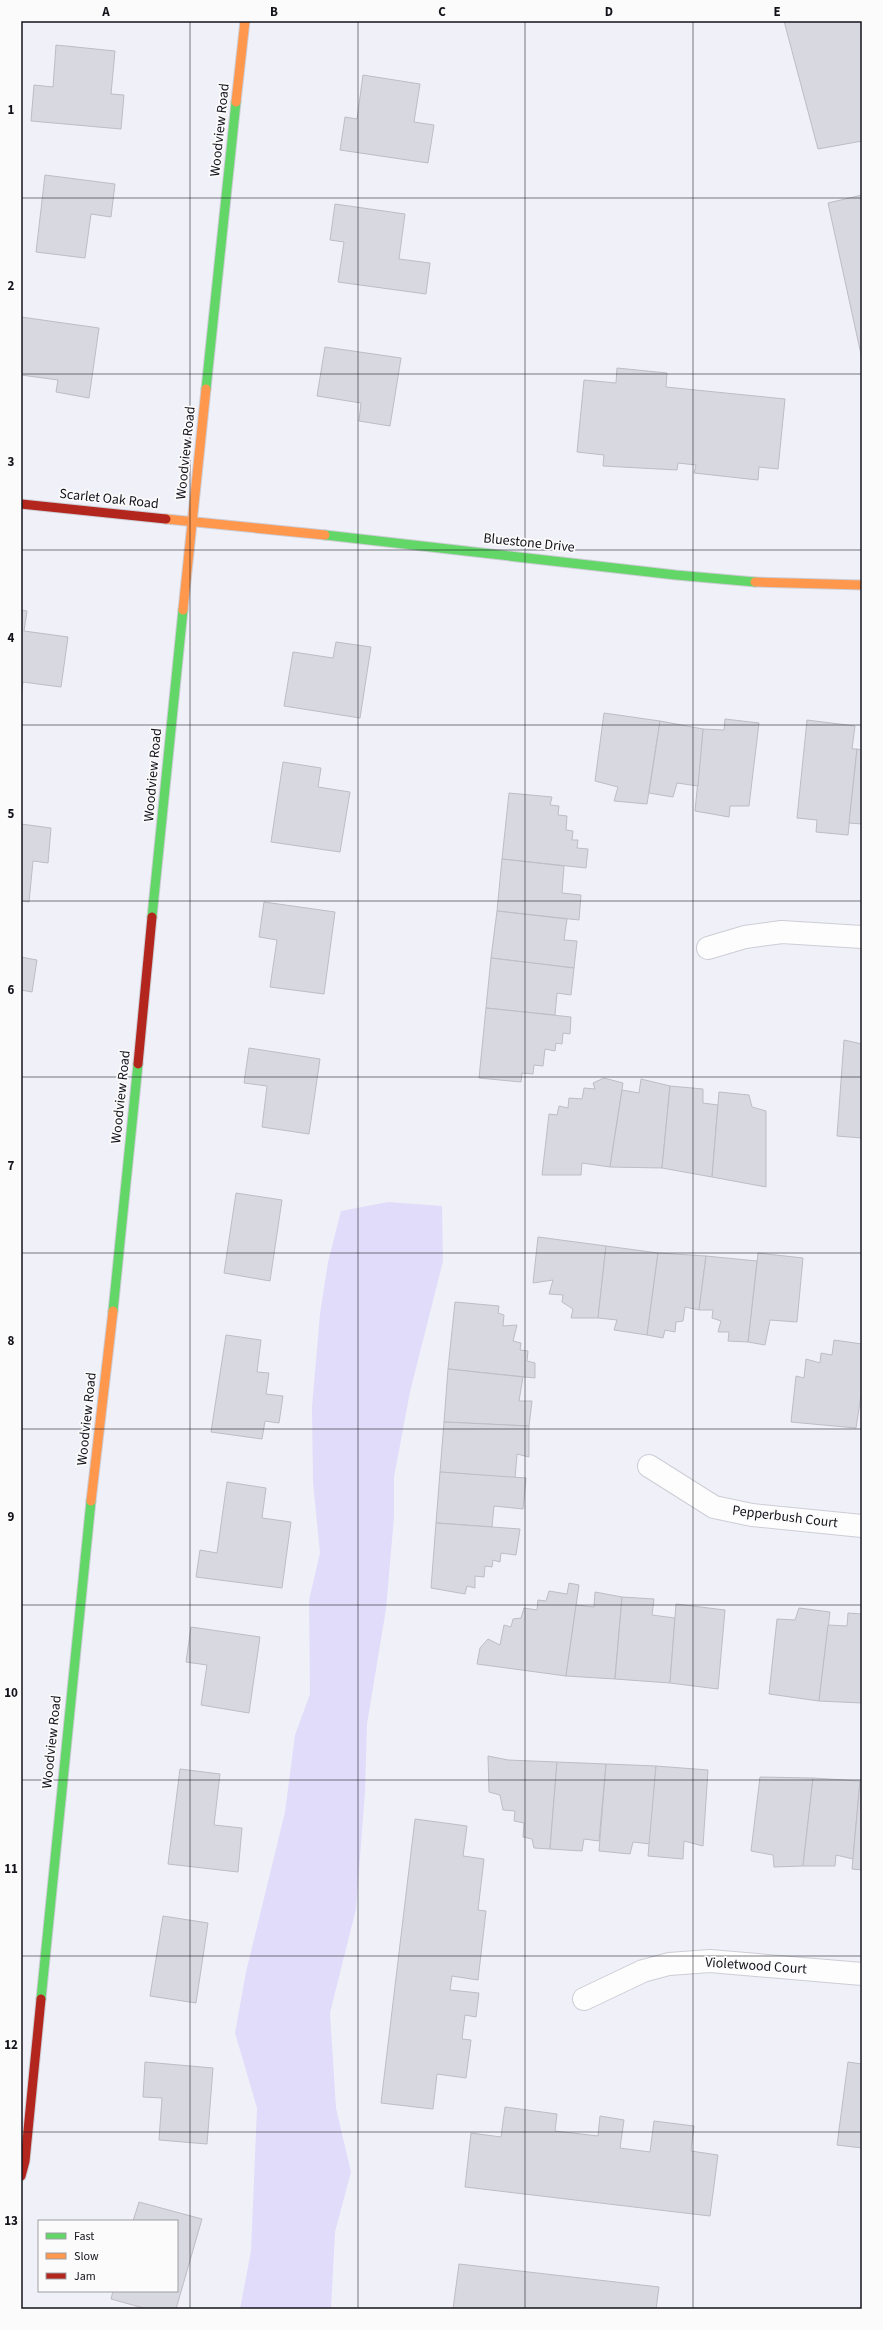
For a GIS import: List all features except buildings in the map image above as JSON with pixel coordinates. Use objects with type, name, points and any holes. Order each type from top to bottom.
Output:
[{"type":"street","name":"Woodview Road","points":[[21,2176],[25,2161],[76,1646],[120,1247],[176,674],[245,21]]},
{"type":"street","name":"Scarlet Oak Road","points":[[21,504],[193,522]]},
{"type":"street","name":"Bluestone Drive","points":[[193,522],[392,542],[682,575],[805,586],[862,585]]},
{"type":"street","points":[[708,948],[745,937],[782,932],[862,937]]},
{"type":"street","name":"Pepperbush Court","points":[[649,1466],[714,1507],[752,1516],[862,1526]]},
{"type":"street","name":"Violetwood Court","points":[[584,1999],[643,1971],[676,1964],[710,1961],[862,1974]]},
{"type":"shaded area","points":[[388,1202],[442,1206],[443,1261],[410,1392],[394,1477],[394,1517],[386,1609],[367,1724],[365,1792],[356,1909],[330,2013],[336,2108],[351,2172],[335,2232],[331,2309],[240,2309],[251,2251],[257,2108],[235,2033],[246,1972],[285,1812],[295,1735],[310,1694],[309,1600],[320,1553],[313,1482],[312,1407],[320,1314],[328,1262],[341,1211]]},
{"type":"traffic: fast","points":[[206,389],[236,102]]},
{"type":"traffic: fast","points":[[325,535],[676,575],[755,582]]},
{"type":"traffic: fast","points":[[152,917],[183,610]]},
{"type":"traffic: fast","points":[[113,1311],[138,1064]]},
{"type":"traffic: fast","points":[[41,1999],[91,1501]]},
{"type":"traffic: slow","points":[[236,102],[245,21]]},
{"type":"traffic: slow","points":[[183,610],[206,389]]},
{"type":"traffic: slow","points":[[166,519],[325,535]]},
{"type":"traffic: slow","points":[[755,582],[862,585]]},
{"type":"traffic: slow","points":[[91,1501],[113,1311]]},
{"type":"traffic: jam","points":[[21,504],[166,519]]},
{"type":"traffic: jam","points":[[138,1064],[152,917]]},
{"type":"traffic: jam","points":[[21,2176],[25,2161],[41,1999]]}]
